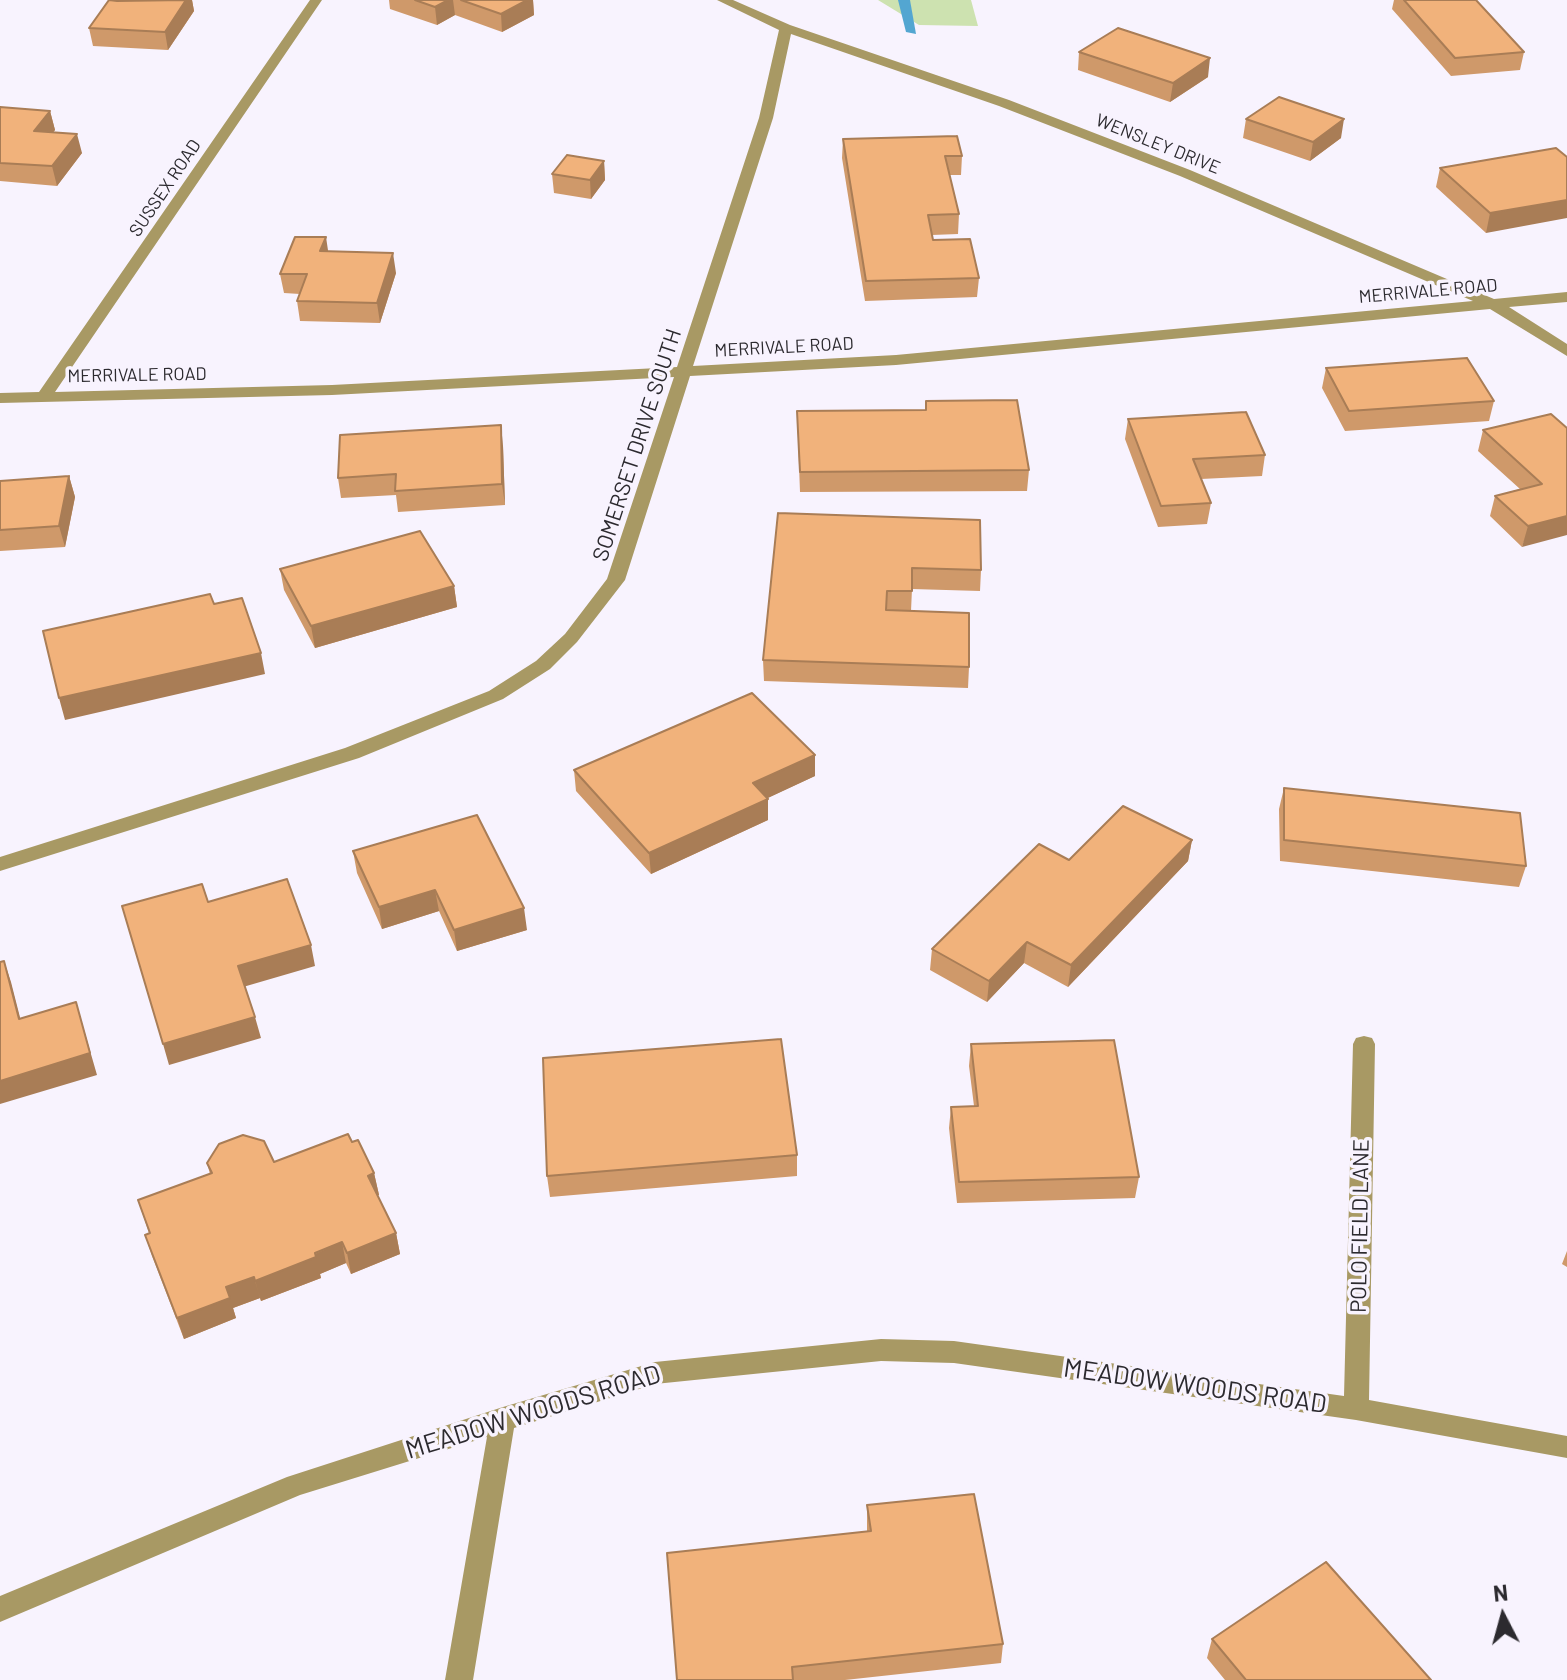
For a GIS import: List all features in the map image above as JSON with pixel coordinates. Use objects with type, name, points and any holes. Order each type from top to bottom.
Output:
[{"type":"street","name":"SUSSEX ROAD","points":[[44,397],[316,0]]},
{"type":"street","name":"WENSLEY DRIVE","points":[[723,0],[786,28],[1004,103],[1185,173],[1495,305],[1567,351]]},
{"type":"street","name":"SOMERSET DRIVE SOUTH","points":[[0,864],[352,753],[496,695],[543,665],[571,638],[616,580],[766,118],[786,28]]},
{"type":"street","name":"MERRIVALE ROAD","points":[[0,398],[332,390],[896,360],[1567,297]]},
{"type":"street","name":"POLO FIELD LANE","points":[[1356,1409],[1364,1044]]},
{"type":"street","name":"MEADOW WOODS ROAD","points":[[0,1609],[296,1485],[655,1373],[881,1350],[954,1352],[1356,1409],[1567,1447]]},
{"type":"street","points":[[459,1680],[503,1418]]},
{"type":"green space","points":[[878,0],[971,0],[978,26],[919,25]]},
{"type":"building","points":[[109,0],[186,0],[165,32],[89,28]]},
{"type":"building","points":[[415,0],[448,0],[435,7]]},
{"type":"building","points":[[461,0],[527,0],[501,14]]},
{"type":"building","points":[[1404,0],[1476,0],[1524,52],[1455,58]]},
{"type":"building","points":[[1118,28],[1210,58],[1173,83],[1079,52]]},
{"type":"building","points":[[1279,97],[1344,119],[1313,142],[1246,119]]},
{"type":"building","points":[[0,107],[50,111],[34,131],[77,134],[52,166],[0,163]]},
{"type":"building","points":[[957,136],[962,156],[945,156],[959,214],[928,215],[933,240],[970,239],[979,278],[866,281],[843,139]]},
{"type":"building","points":[[1556,148],[1567,157],[1567,200],[1490,213],[1440,168]]},
{"type":"building","points":[[567,155],[604,161],[590,180],[552,174]]},
{"type":"building","points":[[295,237],[326,237],[320,251],[393,253],[377,303],[297,301],[307,274],[280,274]]},
{"type":"building","points":[[1467,358],[1494,401],[1349,411],[1326,368]]},
{"type":"building","points":[[1017,400],[1029,470],[800,472],[797,411],[926,410],[926,401]]},
{"type":"building","points":[[1246,412],[1265,455],[1193,459],[1211,503],[1161,506],[1128,419]]},
{"type":"building","points":[[1551,414],[1567,428],[1567,516],[1528,526],[1495,496],[1542,484],[1483,430]]},
{"type":"building","points":[[501,425],[502,484],[395,491],[396,474],[338,478],[340,435]]},
{"type":"building","points":[[69,476],[59,526],[0,530],[0,481]]},
{"type":"building","points":[[778,513],[980,520],[981,570],[912,568],[912,591],[887,591],[886,610],[969,613],[969,667],[763,660]]},
{"type":"building","points":[[420,531],[454,586],[311,626],[280,569]]},
{"type":"building","points":[[210,594],[214,604],[242,598],[261,653],[59,698],[43,631]]},
{"type":"building","points":[[752,693],[815,755],[753,783],[768,799],[649,853],[574,770]]},
{"type":"building","points":[[1284,788],[1520,813],[1526,866],[1284,840]]},
{"type":"building","points":[[1123,806],[1192,840],[1071,965],[1027,942],[989,981],[932,949],[1039,844],[1069,860]]},
{"type":"building","points":[[477,815],[524,908],[454,930],[435,890],[379,907],[353,851]]},
{"type":"building","points":[[287,879],[311,945],[238,966],[255,1017],[163,1044],[122,906],[202,884],[208,902]]},
{"type":"building","points":[[4,961],[19,1019],[76,1002],[90,1053],[0,1081],[0,962]]},
{"type":"building","points":[[781,1039],[797,1155],[547,1176],[543,1058]]},
{"type":"building","points":[[1114,1040],[1139,1177],[959,1182],[951,1107],[978,1106],[971,1044]]},
{"type":"building","points":[[348,1134],[352,1142],[358,1140],[374,1173],[368,1176],[396,1233],[347,1253],[342,1242],[315,1253],[316,1257],[255,1281],[254,1277],[226,1287],[230,1298],[177,1318],[145,1235],[150,1233],[138,1200],[212,1173],[207,1163],[219,1144],[243,1135],[264,1141],[274,1162]]},
{"type":"building","points":[[974,1494],[1003,1644],[792,1667],[793,1680],[677,1680],[667,1553],[871,1531],[867,1505]]},
{"type":"building","points":[[1326,1562],[1431,1680],[1246,1680],[1212,1639]]},
{"type":"waterway","points":[[904,0],[912,32]]}]
